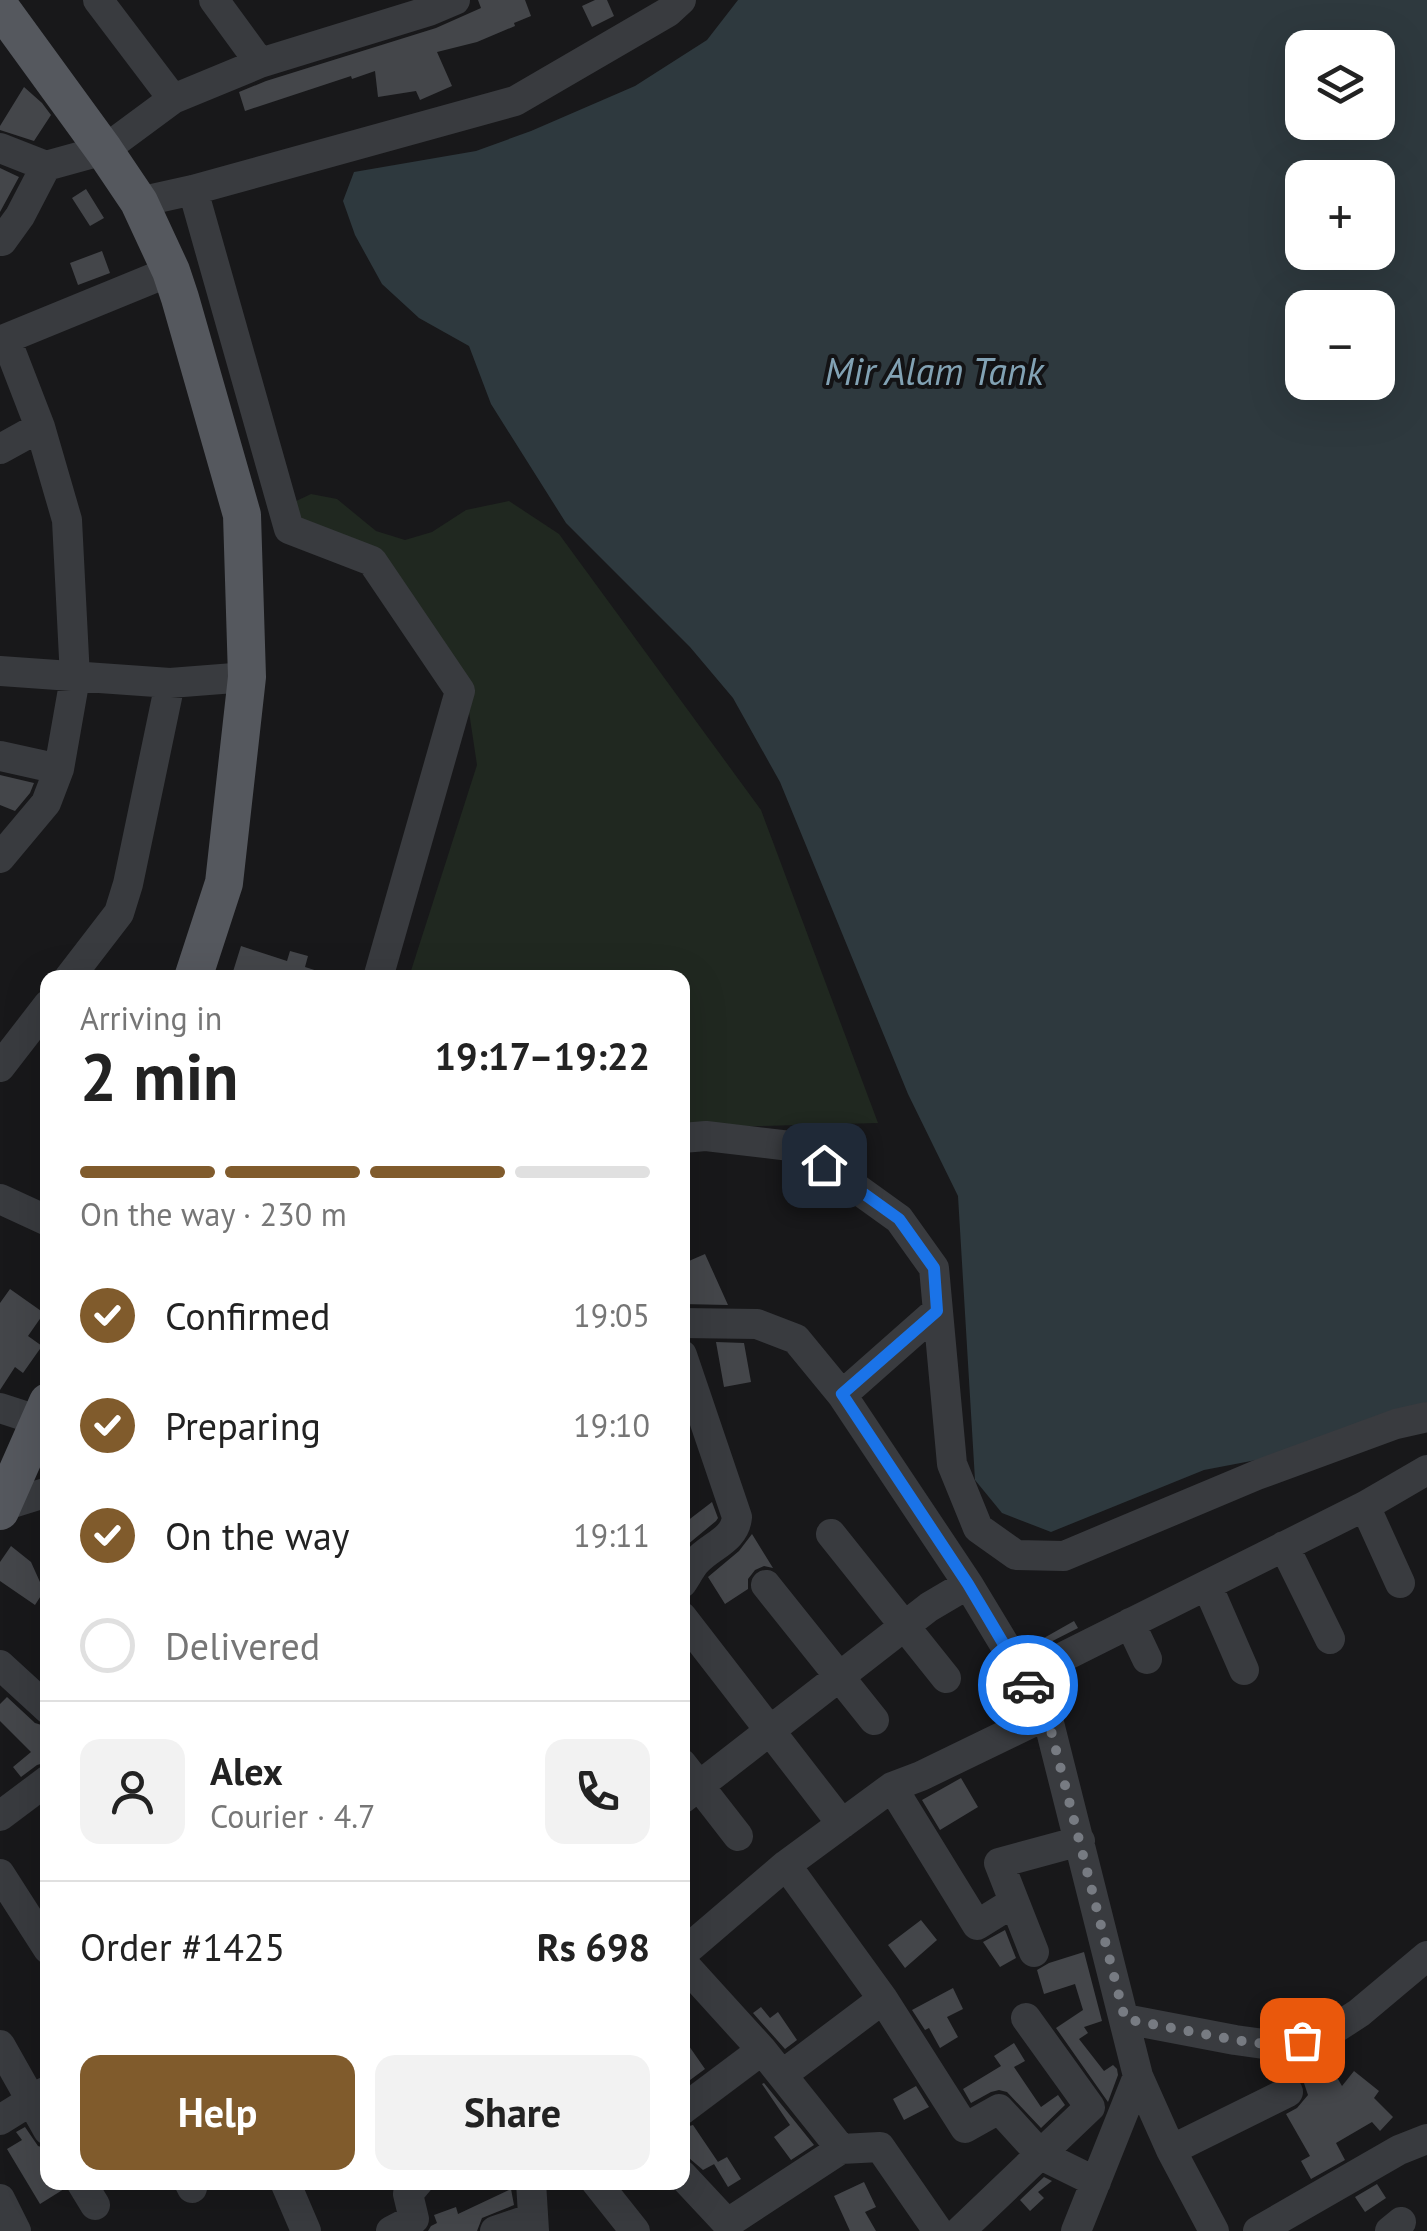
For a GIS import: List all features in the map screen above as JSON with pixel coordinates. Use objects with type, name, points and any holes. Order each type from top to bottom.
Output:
[{"type":"main road","points":[[0,7],[138,202],[170,271],[242,514],[247,677],[224,883],[196,970]]},
{"type":"main road","points":[[1,1509],[40,1420]]},
{"type":"street","points":[[98,0],[172,99]]},
{"type":"street","points":[[214,0],[260,63]]},
{"type":"street","points":[[0,148],[46,166],[104,150],[172,99],[260,63],[455,0]]},
{"type":"street","points":[[138,202],[515,101],[669,4]]},
{"type":"street","points":[[2,241],[46,166]]},
{"type":"street","points":[[192,190],[289,529],[372,561],[460,691],[380,970]]},
{"type":"street","points":[[0,858],[46,803],[59,769],[75,678],[67,520],[40,428],[3,340],[170,271]]},
{"type":"street","points":[[0,448],[40,428]]},
{"type":"street","points":[[0,671],[170,684],[247,677]]},
{"type":"street","points":[[75,970],[119,913],[170,684]]},
{"type":"street","points":[[0,756],[59,769]]},
{"type":"street","points":[[0,1067],[40,1015]]},
{"type":"street","points":[[690,1137],[800,1146],[899,1219],[934,1268],[952,1464],[978,1528],[1016,1555],[1064,1556],[1257,1474],[1396,1424],[1427,1418]]},
{"type":"street","points":[[0,1199],[40,1217]]},
{"type":"street","points":[[842,1394],[937,1311]]},
{"type":"street","points":[[690,1324],[757,1324],[796,1338],[842,1394],[968,1584],[1047,1715],[1138,2076],[1209,2229]]},
{"type":"street","points":[[690,1387],[737,1518],[730,1534],[690,1571]]},
{"type":"street","points":[[0,1408],[40,1411]]},
{"type":"street","points":[[1023,1676],[1365,1506],[1427,1470]]},
{"type":"street","points":[[1,1509],[40,1495]]},
{"type":"street","points":[[1365,1506],[1400,1583]]},
{"type":"street","points":[[832,1534],[946,1678]]},
{"type":"street","points":[[1284,1546],[1330,1640]]},
{"type":"street","points":[[690,1782],[770,1730],[929,1607],[968,1584]]},
{"type":"street","points":[[766,1585],[874,1720]]},
{"type":"street","points":[[1207,1585],[1244,1670]]},
{"type":"street","points":[[1130,1623],[1147,1660]]},
{"type":"street","points":[[690,1627],[842,1824]]},
{"type":"street","points":[[0,1665],[40,1702]]},
{"type":"street","points":[[690,1947],[786,1865],[892,1787],[1047,1715]]},
{"type":"street","points":[[690,1785],[738,1836]]},
{"type":"street","points":[[0,1816],[40,1786]]},
{"type":"street","points":[[892,1787],[977,1924],[1014,1902]]},
{"type":"street","points":[[1034,1952],[999,1863],[1080,1841]]},
{"type":"street","points":[[786,1865],[883,1999],[964,2128],[999,2109],[1041,2154],[1096,2182]]},
{"type":"street","points":[[3,1886],[40,1938]]},
{"type":"street","points":[[1125,2019],[1280,2046],[1325,2036],[1427,1956]]},
{"type":"street","points":[[690,1971],[762,2050],[841,2149]]},
{"type":"street","points":[[782,2075],[883,1999]]},
{"type":"street","points":[[960,2231],[1090,2107],[1026,2018]]},
{"type":"street","points":[[0,2045],[39,2096],[0,2120]]},
{"type":"street","points":[[690,2104],[762,2050]]},
{"type":"street","points":[[1076,2231],[1138,2076]]},
{"type":"street","points":[[1172,2150],[1288,2092]]},
{"type":"street","points":[[1258,2231],[1398,2150],[1427,2139]]},
{"type":"street","points":[[690,2184],[728,2226],[841,2149],[880,2147],[938,2231]]},
{"type":"street","points":[[292,2190],[306,2231]]},
{"type":"street","points":[[392,2231],[414,2218],[408,2194],[411,2190]]},
{"type":"street","points":[[495,2231],[533,2224],[531,2190]]},
{"type":"street","points":[[602,2190],[635,2231]]},
{"type":"street","points":[[0,2199],[16,2231]]},
{"type":"shaded area","points":[[311,494],[337,499],[376,531],[405,540],[432,532],[466,510],[509,501],[559,534],[761,810],[878,1123],[690,1128],[690,970],[411,970],[477,765],[465,685],[376,557],[293,527],[292,503]]},
{"type":"water","name":"Mir Alam Tank","points":[[738,0],[1427,0],[1427,1402],[1272,1457],[1204,1470],[1051,1532],[1002,1513],[975,1480],[958,1196],[908,1094],[780,782],[733,698],[690,647],[566,523],[491,404],[469,346],[419,318],[382,284],[355,235],[343,201],[354,172],[476,151],[635,86],[707,40]]},
{"type":"building","points":[[478,0],[525,0],[531,16],[477,42],[437,52],[452,86],[420,100],[416,91],[378,97],[375,71],[245,111],[239,92],[436,28],[481,8]]},
{"type":"building","points":[[607,0],[614,16],[592,27],[582,6]]},
{"type":"building","points":[[24,87],[51,115],[34,141],[0,130]]},
{"type":"building","points":[[0,168],[19,177],[0,212]]},
{"type":"building","points":[[86,189],[104,218],[90,226],[72,198]]},
{"type":"building","points":[[102,251],[110,273],[78,285],[70,263]]},
{"type":"building","points":[[0,775],[34,783],[15,811],[0,805]]},
{"type":"building","points":[[241,946],[287,961],[290,951],[308,956],[305,967],[314,970],[234,970]]},
{"type":"building","points":[[705,1254],[728,1305],[690,1304],[690,1261]]},
{"type":"building","points":[[10,1289],[40,1310],[40,1319],[28,1336],[40,1349],[23,1373],[15,1367],[0,1390],[0,1303]]},
{"type":"building","points":[[716,1342],[744,1343],[751,1382],[724,1387]]},
{"type":"building","points":[[712,1502],[718,1518],[690,1543],[690,1519]]},
{"type":"building","points":[[752,1534],[773,1568],[755,1570],[748,1579],[748,1589],[725,1604],[708,1577],[739,1551]]},
{"type":"building","points":[[11,1546],[31,1562],[40,1582],[40,1597],[35,1605],[0,1581],[0,1562]]},
{"type":"building","points":[[1074,1621],[1078,1628],[1031,1652],[1028,1647]]},
{"type":"building","points":[[7,1697],[40,1725],[40,1764],[21,1777],[13,1767],[31,1752],[0,1721],[0,1704]]},
{"type":"building","points":[[961,1778],[978,1807],[940,1830],[922,1800]]},
{"type":"building","points":[[921,1920],[937,1940],[905,1968],[888,1945]]},
{"type":"building","points":[[1005,1930],[1016,1958],[1000,1967],[983,1942]]},
{"type":"building","points":[[1084,1952],[1102,2021],[1084,2027],[1088,2033],[1079,2039],[1104,2071],[1113,2065],[1117,2069],[1108,2102],[1056,2028],[1083,2010],[1075,1984],[1044,1994],[1037,1970]]},
{"type":"building","points":[[953,1988],[963,2009],[947,2017],[958,2037],[940,2048],[929,2028],[925,2030],[912,2010]]},
{"type":"building","points":[[761,2007],[770,2018],[778,2012],[797,2040],[785,2049],[753,2013]]},
{"type":"building","points":[[1014,2043],[1025,2061],[1014,2067],[1041,2107],[1058,2095],[1065,2105],[1041,2128],[1007,2092],[991,2092],[971,2103],[963,2089],[1001,2066],[994,2056]]},
{"type":"building","points":[[690,2047],[705,2069],[690,2080]]},
{"type":"building","points":[[1324,2055],[1342,2086],[1354,2071],[1379,2091],[1374,2098],[1393,2117],[1380,2131],[1372,2122],[1336,2143],[1345,2160],[1311,2179],[1301,2161],[1310,2156],[1286,2114],[1308,2095],[1290,2063]]},
{"type":"building","points":[[764,2083],[814,2145],[791,2160],[774,2137],[790,2125]]},
{"type":"building","points":[[916,2086],[929,2107],[904,2120],[893,2099]]},
{"type":"building","points":[[690,2126],[718,2162],[703,2170],[690,2159]]},
{"type":"building","points":[[25,2127],[40,2147],[40,2190],[62,2190],[40,2204],[7,2149],[22,2140],[16,2132]]},
{"type":"building","points":[[727,2157],[741,2179],[728,2187],[714,2164]]},
{"type":"building","points":[[1044,2177],[1052,2181],[1038,2192],[1044,2198],[1030,2211],[1020,2200]]},
{"type":"building","points":[[864,2182],[876,2207],[865,2212],[876,2231],[850,2231],[834,2196]]},
{"type":"building","points":[[1377,2184],[1386,2198],[1365,2212],[1355,2197]]},
{"type":"building","points":[[511,2190],[514,2205],[482,2218],[477,2231],[428,2231],[437,2223],[434,2215],[456,2207],[458,2214]]},
{"type":"way so far","points":[[1028,1685],[1047,1715],[1125,2019],[1280,2046],[1302,2040]]},
{"type":"route","points":[[824,1165],[899,1219],[934,1268],[937,1311],[842,1394],[968,1584],[1028,1685]]}]
